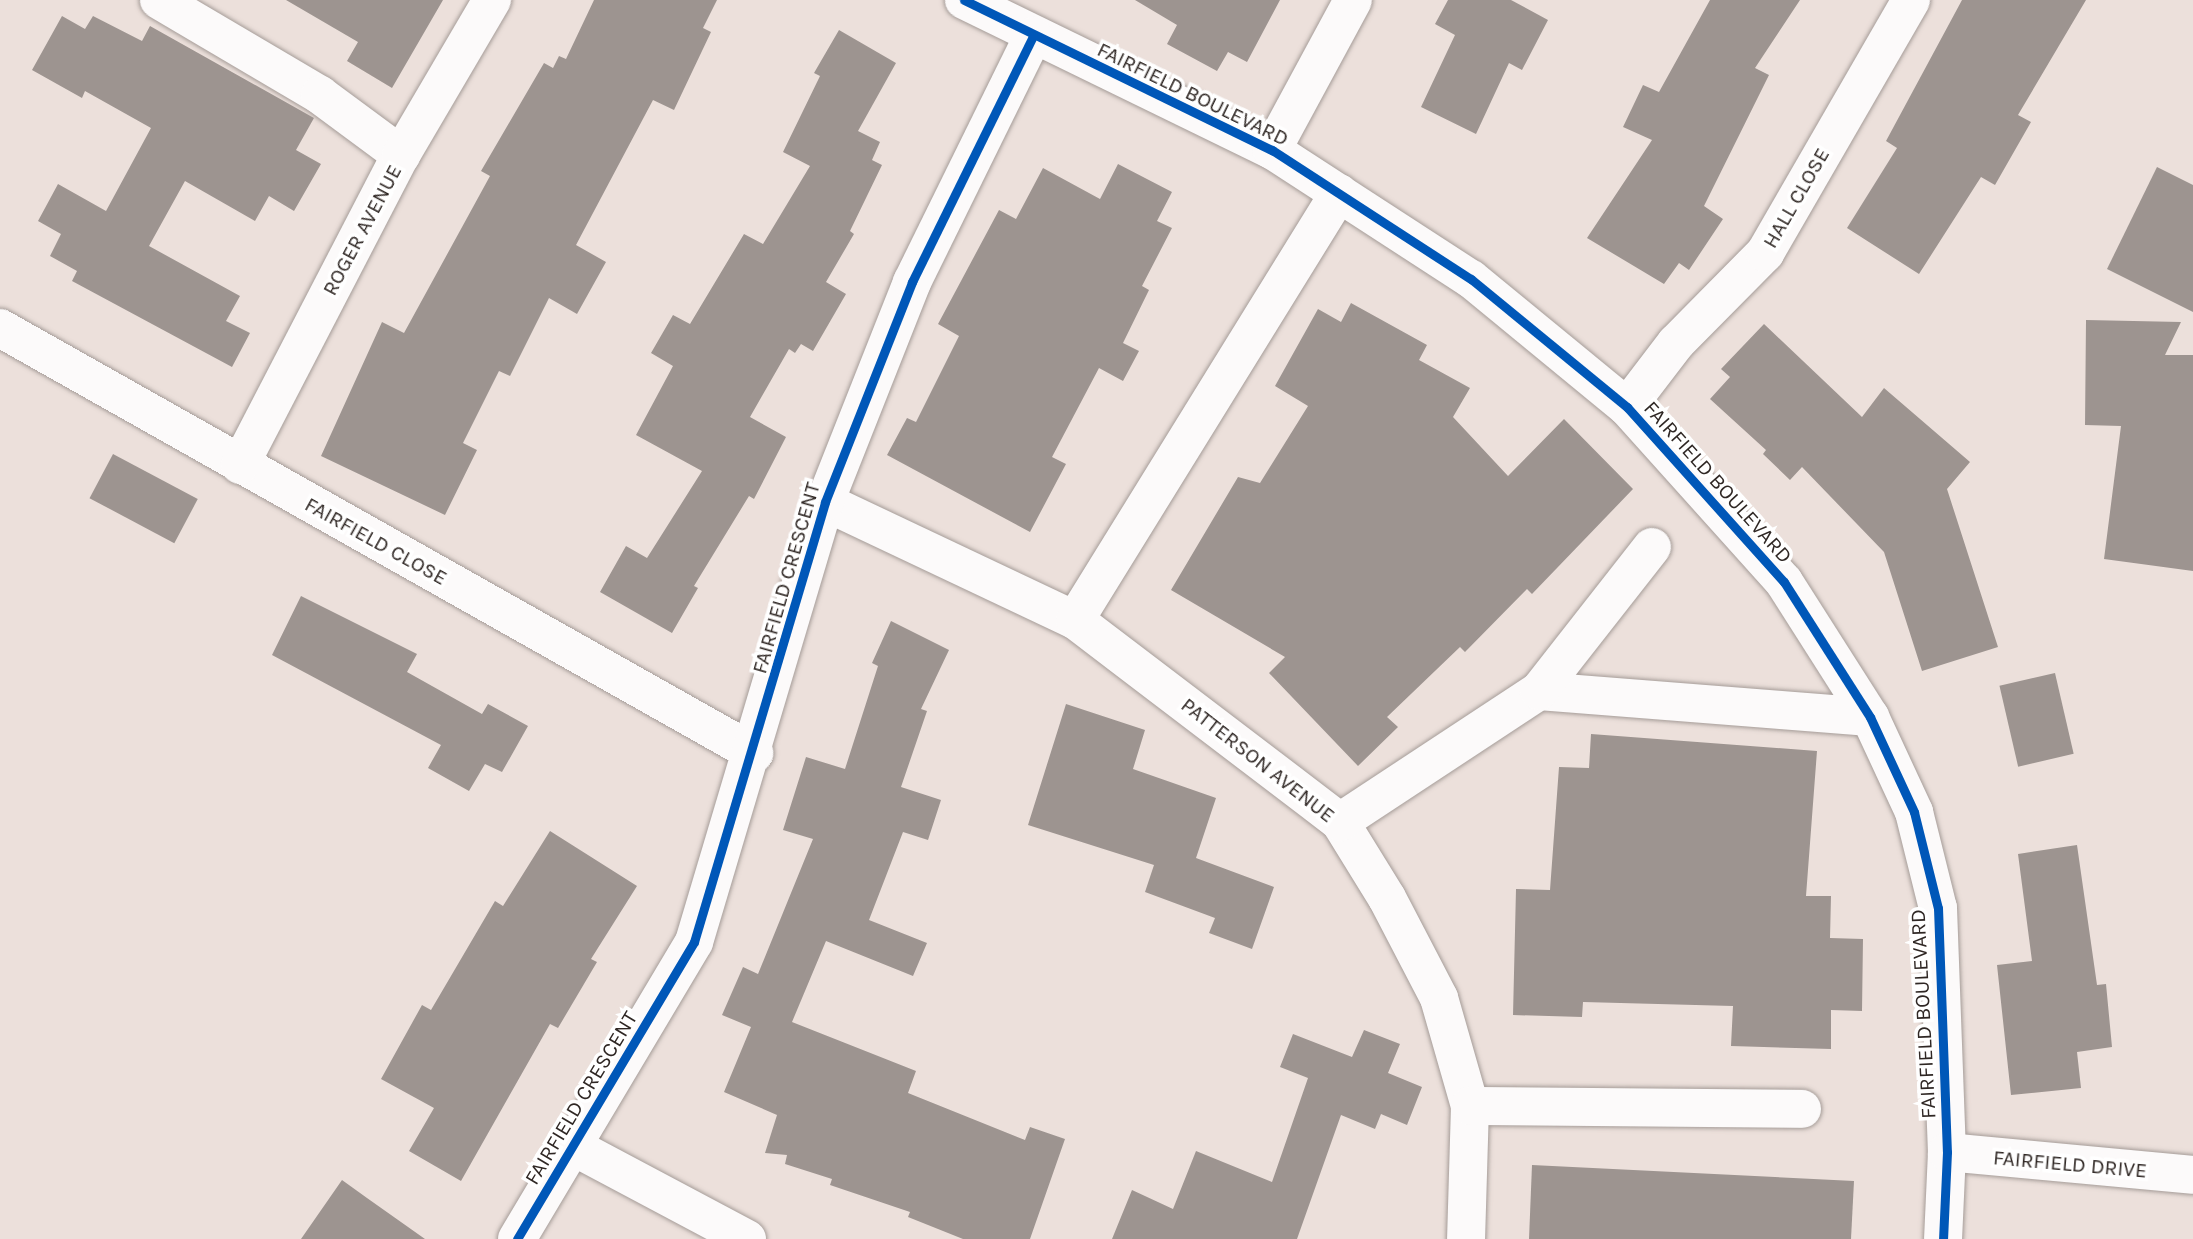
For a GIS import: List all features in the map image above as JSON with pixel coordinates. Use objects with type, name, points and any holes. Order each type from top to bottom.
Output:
[{"type":"street","points":[[159,0],[320,95],[401,155]]},
{"type":"street","name":"ROGER AVENUE","points":[[240,465],[401,155],[492,0]]},
{"type":"street","name":"FAIRFIELD BOULEVARD","points":[[964,0],[1033,36],[1272,150],[1471,279],[1627,407],[1784,582],[1870,717],[1914,812],[1938,908],[1947,1152],[1943,1239]]},
{"type":"street","points":[[1272,150],[1353,0]]},
{"type":"street","name":"HALL CLOSE","points":[[1627,407],[1676,343],[1765,253],[1911,0]]},
{"type":"street","name":"FAIRFIELD CRESCENT","points":[[517,1239],[694,942],[754,753],[825,502],[912,282],[1033,36]]},
{"type":"street","points":[[1075,620],[1339,193]]},
{"type":"street","name":"FAIRFIELD CLOSE","points":[[0,328],[754,753]]},
{"type":"street","name":"PATTERSON AVENUE","points":[[825,502],[1075,620],[1340,822],[1387,898],[1439,998],[1470,1106],[1466,1239]]},
{"type":"street","points":[[1340,822],[1539,691],[1651,547]]},
{"type":"street","points":[[1539,691],[1870,717]]},
{"type":"street","points":[[1470,1106],[1802,1109]]},
{"type":"street","points":[[574,1147],[747,1239]]},
{"type":"street","name":"FAIRFIELD DRIVE","points":[[1947,1152],[2193,1175]]},
{"type":"building","points":[[286,0],[443,0],[392,88],[347,61],[358,42]]},
{"type":"building","points":[[594,0],[717,0],[703,28],[711,32],[674,110],[653,100],[576,245],[606,262],[577,314],[549,298],[510,376],[499,371],[463,443],[477,450],[445,515],[321,456],[382,322],[404,333],[490,176],[481,171],[544,63],[553,68],[559,56],[566,59]]},
{"type":"building","points":[[1135,0],[1280,0],[1247,62],[1228,52],[1217,71],[1167,44],[1177,25]]},
{"type":"building","points":[[1448,0],[1511,0],[1548,20],[1522,70],[1509,63],[1476,134],[1421,107],[1455,35],[1435,24]]},
{"type":"building","points":[[1710,0],[1800,0],[1755,68],[1769,75],[1704,206],[1723,219],[1689,270],[1679,263],[1664,284],[1587,238],[1652,140],[1623,127],[1643,85],[1659,92]]},
{"type":"building","points":[[1962,0],[2086,0],[2018,115],[2031,122],[1995,185],[1981,177],[1919,274],[1847,228],[1897,148],[1886,141]]},
{"type":"building","points":[[62,16],[85,29],[93,16],[142,41],[150,26],[314,118],[296,150],[321,164],[294,211],[269,196],[255,221],[185,181],[149,246],[240,296],[226,321],[250,333],[232,367],[72,281],[77,271],[50,256],[61,234],[38,221],[58,184],[106,211],[151,128],[85,91],[82,98],[32,70]]},
{"type":"building","points":[[839,30],[896,63],[858,131],[880,142],[872,160],[882,165],[850,231],[854,234],[826,282],[846,294],[813,351],[801,344],[795,353],[789,349],[750,417],[786,437],[754,499],[749,496],[694,586],[698,588],[672,633],[600,592],[626,546],[647,558],[702,471],[636,435],[673,366],[651,353],[673,315],[690,324],[744,234],[763,244],[810,166],[783,152],[820,76],[814,73]]},
{"type":"building","points":[[1118,164],[1172,192],[1157,221],[1172,228],[1142,286],[1149,290],[1123,343],[1139,351],[1123,381],[1099,368],[1052,457],[1066,464],[1030,532],[887,455],[907,418],[916,422],[959,336],[938,324],[999,210],[1016,219],[1043,168],[1100,199]]},
{"type":"building","points":[[2157,167],[2193,185],[2193,312],[2107,269]]},
{"type":"building","points":[[1351,303],[1427,345],[1419,360],[1470,388],[1453,417],[1508,476],[1564,419],[1633,489],[1532,594],[1527,589],[1465,652],[1460,647],[1387,717],[1398,727],[1358,766],[1269,673],[1285,657],[1171,590],[1238,477],[1260,483],[1308,406],[1275,386],[1318,309],[1341,322]]},
{"type":"building","points":[[2086,320],[2181,322],[2165,355],[2193,355],[2193,571],[2104,559],[2121,426],[2085,425]]},
{"type":"building","points":[[1764,324],[1862,417],[1884,388],[1970,462],[1947,489],[1998,647],[1922,671],[1884,552],[1802,467],[1790,480],[1763,454],[1766,450],[1710,399],[1730,377],[1721,369]]},
{"type":"building","points":[[113,454],[198,499],[174,543],[90,498]]},
{"type":"building","points":[[301,596],[417,654],[407,672],[482,714],[488,704],[528,726],[502,772],[485,764],[469,791],[428,768],[441,745],[272,655]]},
{"type":"building","points":[[891,621],[949,650],[921,709],[927,711],[901,787],[941,800],[928,840],[903,832],[869,920],[927,943],[913,976],[826,941],[792,1022],[916,1071],[908,1093],[1025,1140],[1030,1127],[1065,1139],[1030,1239],[963,1239],[908,1217],[910,1212],[830,1185],[832,1179],[785,1164],[787,1155],[765,1153],[777,1115],[724,1092],[751,1027],[722,1015],[743,967],[758,974],[813,839],[783,830],[806,757],[845,769],[878,666],[872,663]]},
{"type":"building","points":[[2055,673],[2074,754],[2018,767],[1999,686]]},
{"type":"building","points":[[1066,704],[1145,730],[1133,769],[1216,798],[1196,858],[1274,887],[1252,949],[1209,933],[1215,918],[1145,892],[1154,865],[1028,825]]},
{"type":"building","points":[[1591,734],[1817,751],[1806,896],[1831,896],[1830,938],[1863,939],[1862,1011],[1831,1010],[1831,1049],[1731,1046],[1733,1006],[1583,1002],[1582,1017],[1513,1015],[1516,889],[1550,890],[1559,767],[1589,768]]},
{"type":"building","points":[[550,831],[637,886],[591,959],[597,962],[558,1028],[550,1024],[461,1181],[409,1151],[434,1108],[381,1079],[422,1005],[431,1010],[495,901],[503,906]]},
{"type":"building","points":[[2077,845],[2097,985],[2106,984],[2112,1047],[2077,1052],[2081,1088],[2011,1095],[1997,965],[2032,961],[2018,854]]},
{"type":"building","points":[[1364,1030],[1400,1044],[1388,1073],[1422,1087],[1407,1125],[1381,1114],[1375,1129],[1341,1115],[1297,1239],[1112,1239],[1132,1190],[1173,1209],[1196,1151],[1272,1182],[1308,1078],[1280,1067],[1293,1034],[1352,1057]]},
{"type":"building","points":[[1532,1165],[1854,1181],[1851,1239],[1529,1239]]},
{"type":"building","points":[[342,1180],[367,1198],[425,1239],[301,1239]]},
{"type":"cycle path","points":[[964,0],[1272,150],[1471,279],[1627,407],[1784,582],[1870,717],[1914,812],[1938,908],[1947,1152],[1943,1239]]},
{"type":"cycle path","points":[[517,1239],[694,942],[825,502],[912,282],[1033,36]]}]
